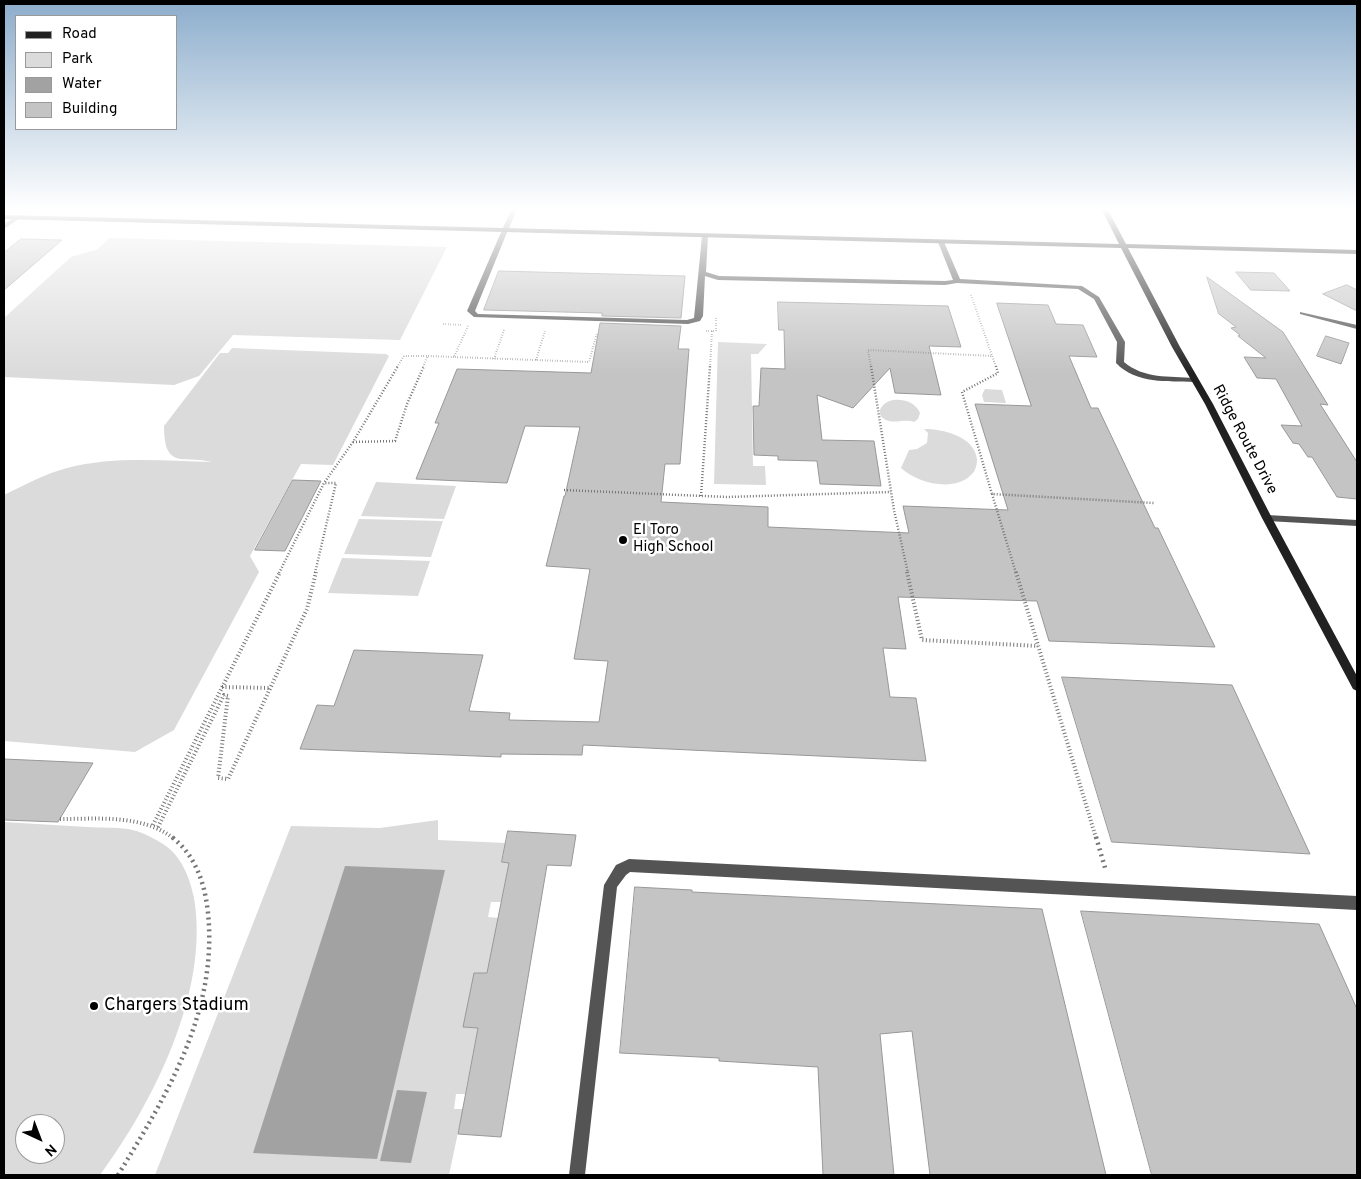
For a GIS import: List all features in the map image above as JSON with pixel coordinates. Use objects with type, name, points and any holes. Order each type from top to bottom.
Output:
[{"type":"main road","name":"Ridge Route Drive","points":[[1132,263],[1194,380],[1210,404],[1267,518],[1357,686]]},
{"type":"street","points":[[492,263],[471,311],[480,317],[688,322],[697,319],[699,316],[703,263]]},
{"type":"street","points":[[953,263],[962,281]]},
{"type":"street","points":[[702,273],[718,278],[944,283],[962,281],[1070,285],[1086,290],[1097,298],[1121,342],[1120,363],[1127,370],[1139,376],[1194,380]]},
{"type":"street","points":[[1302,313],[1357,326]]},
{"type":"street","points":[[1267,518],[1357,523]]},
{"type":"street","points":[[577,1175],[611,884],[621,870],[629,865],[1357,903]]},
{"type":"path","points":[[962,281],[998,373],[962,392],[1112,891]]},
{"type":"path","points":[[454,357],[473,314]]},
{"type":"path","points":[[494,358],[508,318]]},
{"type":"path","points":[[536,360],[549,319]]},
{"type":"path","points":[[153,826],[324,483],[353,442],[404,356],[589,362],[600,320]]},
{"type":"path","points":[[701,496],[712,331]]},
{"type":"path","points":[[992,356],[868,350],[891,492],[922,640],[1038,646]]},
{"type":"path","points":[[353,442],[395,441],[407,404],[428,356]]},
{"type":"path","points":[[158,828],[224,695],[228,696],[218,778],[228,779],[307,609],[336,483],[324,483]]},
{"type":"path","points":[[564,490],[727,497],[891,492]]},
{"type":"path","points":[[992,494],[1154,504]]},
{"type":"path","points":[[222,686],[270,688]]},
{"type":"path","points":[[60,819],[119,820],[158,828],[189,851],[199,869],[212,923],[210,964],[201,1007],[183,1058],[155,1115],[118,1175]]},
{"type":"green space","points":[[64,263],[439,263],[400,340],[233,335],[199,376],[174,385],[4,377],[4,318]]},
{"type":"green space","points":[[718,342],[767,344],[758,354],[751,354],[753,466],[765,466],[766,485],[714,484]]},
{"type":"green space","points":[[232,348],[386,354],[389,356],[333,465],[301,464],[250,556],[259,572],[174,730],[135,752],[4,741],[4,495],[51,473],[85,464],[139,460],[212,462],[178,458],[172,455],[168,450],[165,440],[164,426],[220,353],[228,353]]},
{"type":"green space","points":[[985,389],[1002,390],[1006,403],[984,402],[982,395]]},
{"type":"green space","points":[[893,400],[905,401],[915,406],[920,413],[918,419],[914,422],[884,419],[881,416],[880,410],[884,404]]},
{"type":"green space","points":[[924,429],[948,432],[964,439],[975,451],[977,459],[976,467],[972,474],[965,480],[956,483],[936,484],[916,478],[901,468],[909,450],[917,449],[927,443],[928,433]]},
{"type":"green space","points":[[376,482],[456,486],[444,519],[361,516]]},
{"type":"green space","points":[[359,519],[443,521],[431,557],[344,554]]},
{"type":"green space","points":[[342,558],[430,561],[418,596],[328,593]]},
{"type":"green space","points":[[438,820],[438,840],[506,843],[502,862],[509,863],[501,902],[491,902],[488,917],[499,918],[487,973],[463,1027],[478,1028],[465,1094],[456,1094],[454,1109],[463,1109],[449,1175],[155,1175],[291,826],[380,828]]},
{"type":"green space","name":"Chargers Stadium","points":[[4,822],[133,830],[151,837],[175,854],[184,868],[190,883],[194,898],[197,934],[194,970],[185,1008],[173,1044],[157,1080],[120,1146],[100,1175],[4,1175]]},
{"type":"water","points":[[345,866],[445,870],[377,1159],[253,1153]]},
{"type":"water","points":[[397,1090],[427,1092],[411,1163],[380,1161]]},
{"type":"building","points":[[4,263],[35,263],[4,290]]},
{"type":"building","points":[[499,271],[685,276],[681,318],[602,316],[602,313],[484,310]]},
{"type":"building","points":[[1236,272],[1274,273],[1290,291],[1251,290]]},
{"type":"building","points":[[1207,277],[1283,332],[1328,405],[1320,404],[1357,462],[1357,499],[1337,497],[1312,457],[1308,457],[1299,444],[1293,443],[1281,425],[1302,426],[1276,379],[1257,378],[1244,357],[1266,358],[1238,336],[1240,335],[1231,328],[1236,327],[1219,314]]},
{"type":"building","points":[[1347,285],[1357,290],[1357,311],[1323,294]]},
{"type":"building","points":[[778,302],[948,306],[961,347],[929,346],[941,395],[895,393],[890,368],[853,408],[817,395],[822,440],[874,441],[881,486],[820,484],[817,461],[778,460],[778,456],[754,455],[753,406],[759,406],[761,368],[785,369],[784,330],[779,330]]},
{"type":"building","points":[[997,303],[1048,305],[1056,324],[1083,325],[1097,357],[1069,356],[1091,408],[1098,408],[1155,528],[1158,528],[1215,647],[1049,641],[1037,601],[898,597],[906,649],[883,648],[890,697],[916,698],[926,761],[583,745],[582,755],[501,754],[501,757],[300,749],[317,705],[334,706],[354,650],[483,655],[469,711],[510,713],[509,720],[599,722],[608,661],[574,659],[590,569],[546,566],[565,496],[580,427],[525,426],[507,483],[416,479],[439,423],[435,423],[457,369],[591,373],[600,323],[681,326],[678,349],[689,349],[680,464],[665,464],[661,502],[768,507],[768,527],[909,533],[903,506],[1008,510],[975,404],[1031,406]]},
{"type":"building","points":[[1326,336],[1349,343],[1341,364],[1317,356]]},
{"type":"building","points":[[293,480],[321,481],[285,551],[255,550]]},
{"type":"building","points":[[1062,677],[1232,685],[1310,854],[1112,842]]},
{"type":"building","points":[[4,759],[93,763],[58,822],[4,820]]},
{"type":"building","points":[[508,831],[576,835],[571,866],[547,865],[501,1137],[458,1134],[478,1028],[463,1027],[474,973],[487,973],[509,863],[502,862]]},
{"type":"building","points":[[635,887],[692,890],[692,892],[1042,909],[1106,1175],[930,1175],[912,1031],[880,1034],[894,1175],[823,1175],[818,1067],[719,1061],[719,1058],[620,1053]]},
{"type":"building","points":[[1081,911],[1319,924],[1357,1009],[1357,1175],[1152,1175]]},
{"type":"place","name":"El Toro High School","points":[[623,540]]},
{"type":"place","name":"Chargers Stadium","points":[[94,1006]]}]
